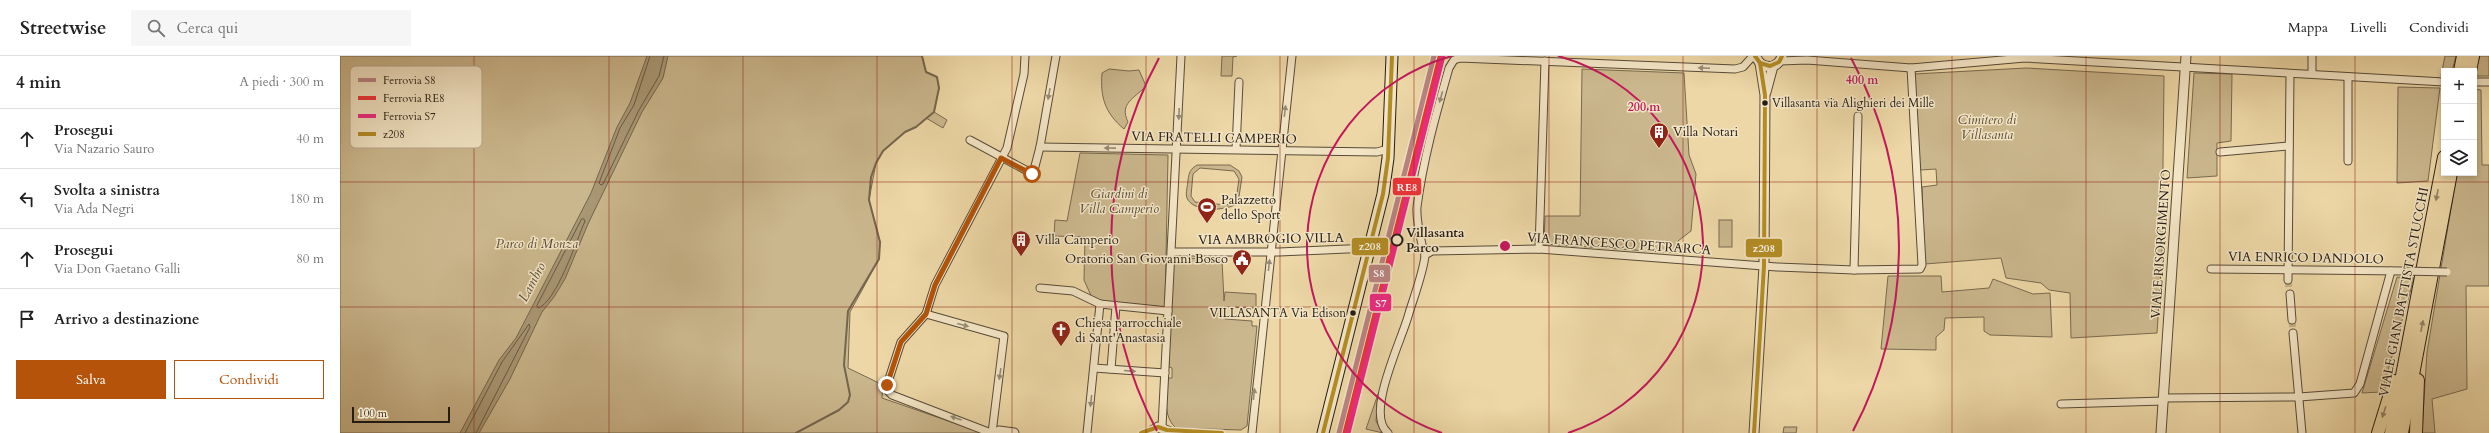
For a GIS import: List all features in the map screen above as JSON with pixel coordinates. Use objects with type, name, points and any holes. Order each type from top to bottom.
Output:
[{"type":"highway","points":[[2460,68],[2462,56]]},
{"type":"highway","points":[[2471,68],[2473,56]]},
{"type":"highway","name":"VIALE GIAN BATTISTA STUCCHI","points":[[2391,433],[2441,172]]},
{"type":"highway","name":"VIALE GIAN BATTISTA STUCCHI","points":[[2402,433],[2450,176]]},
{"type":"highway","points":[[2378,433],[2409,334]]},
{"type":"highway","points":[[2416,433],[2419,342]]},
{"type":"main road","points":[[1323,433],[1385,183],[1392,56]]},
{"type":"street","points":[[1014,433],[996,433],[892,395],[888,391],[887,385],[901,342],[926,314],[935,285],[959,241],[977,202],[1007,148],[1024,74],[1025,56]]},
{"type":"street","points":[[970,140],[1032,174],[1040,147],[1056,56]]},
{"type":"street","points":[[1141,433],[1150,431],[1168,431],[1165,373],[1177,149],[1180,56]]},
{"type":"street","points":[[1252,433],[1280,150],[1292,56]]},
{"type":"street","points":[[1799,56],[1807,60]]},
{"type":"street","name":"VIALE RISORGIMENTO","points":[[2161,433],[2186,56]]},
{"type":"street","points":[[2312,56],[2312,73]]},
{"type":"street","points":[[1388,433],[1383,429],[1380,418],[1380,402],[1405,329],[1426,255],[1417,220],[1417,206],[1429,142],[1449,68],[1454,60],[1460,58],[1540,59],[1735,69],[1743,67],[1756,58]]},
{"type":"street","points":[[1756,58],[1766,67],[1778,61],[1807,60],[1911,68],[2025,58],[2185,68],[2286,72],[2290,75],[2312,73],[2348,78],[2428,83],[2441,82]]},
{"type":"street","points":[[1754,433],[1764,266],[1765,95],[1756,58]]},
{"type":"street","points":[[1539,249],[1540,59]]},
{"type":"street","points":[[1765,95],[1778,61]]},
{"type":"street","name":"VIA FRANCESCO PETRARCA","points":[[1426,255],[1432,251],[1539,249],[1764,266],[1854,270],[1920,269],[1922,260],[1911,68]]},
{"type":"street","points":[[2288,280],[2289,146],[2292,80],[2290,75]]},
{"type":"street","points":[[2348,78],[2348,161]]},
{"type":"street","points":[[1236,149],[1239,82]]},
{"type":"street","points":[[1854,270],[1858,116]]},
{"type":"street","points":[[2220,152],[2289,146]]},
{"type":"street","name":"VIA FRATELLI CAMPERIO","points":[[1040,147],[1380,152],[1388,149]]},
{"type":"street","name":"VIA AMBROGIO VILLA","points":[[1172,252],[1370,248]]},
{"type":"street","name":"VIA ENRICO DANDOLO","points":[[2211,269],[2447,272]]},
{"type":"street","points":[[2061,404],[2299,397],[2349,394],[2357,391],[2392,271]]},
{"type":"street","points":[[1040,288],[1073,291],[1100,304],[1168,310]]},
{"type":"street","points":[[2290,294],[2292,320]]},
{"type":"street","points":[[1087,433],[1100,304]]},
{"type":"street","points":[[1111,369],[1116,306]]},
{"type":"street","points":[[926,314],[1004,336],[996,433]]},
{"type":"street","points":[[2293,333],[2302,433]]},
{"type":"street","points":[[1094,368],[1165,373]]},
{"type":"green space","name":"Parco di Monza","points":[[340,56],[922,56],[926,72],[937,77],[939,88],[934,112],[947,120],[943,128],[926,118],[916,127],[905,132],[883,151],[876,163],[869,200],[880,242],[879,259],[850,312],[848,368],[883,385],[882,398],[983,433],[340,433]]},
{"type":"green space","points":[[1222,56],[1237,56],[1233,57],[1232,76],[1221,76]]},
{"type":"green space","points":[[2445,56],[2456,56],[2453,68],[2443,68]]},
{"type":"green space","points":[[2480,56],[2489,56],[2489,76],[2477,76],[2476,68]]},
{"type":"green space","name":"Cimitero di Villasanta","points":[[2026,68],[2164,76],[2162,253],[2157,333],[2071,338],[2070,293],[2049,290],[2041,283],[2006,278],[2001,258],[1925,264],[1922,187],[1937,185],[1936,169],[1920,170],[1914,74]]},
{"type":"green space","points":[[1109,69],[1129,71],[1139,70],[1146,86],[1129,102],[1125,110],[1128,122],[1124,129],[1108,111],[1103,97],[1102,73]]},
{"type":"green space","points":[[1582,69],[1684,73],[1689,155],[1696,174],[1691,231],[1678,241],[1678,253],[1544,244],[1545,216],[1580,216]]},
{"type":"green space","points":[[2194,73],[2232,74],[2231,141],[2217,143],[2217,176],[2187,178]]},
{"type":"green space","points":[[2398,87],[2440,88],[2428,181],[2397,183]]},
{"type":"green space","points":[[2477,89],[2481,90],[2482,165],[2489,165],[2489,286],[2466,286],[2467,389],[2432,399],[2435,433],[2422,433],[2427,352],[2456,176],[2477,176]]},
{"type":"green space","points":[[1831,98],[1836,103],[1831,108],[1826,103]]},
{"type":"green space","name":"Giardini di Villa Camperio","points":[[1080,153],[1168,155],[1165,307],[1093,300],[1084,280],[1085,237],[1054,236],[1055,220],[1067,221]]},
{"type":"green space","points":[[1197,165],[1230,165],[1239,171],[1242,177],[1238,203],[1227,208],[1211,209],[1196,206],[1191,203],[1186,196],[1186,191],[1189,173]],"holes":[[[1200,168],[1234,171],[1239,179],[1236,200],[1227,205],[1195,202],[1191,196],[1193,174]]]},
{"type":"green space","points":[[1719,220],[1732,220],[1732,247],[1719,247]]},
{"type":"green space","points":[[1172,257],[1222,260],[1224,301],[1225,292],[1256,294],[1256,308],[1224,307],[1225,319],[1252,321],[1252,326],[1257,326],[1247,426],[1241,430],[1176,428],[1169,417],[1166,398],[1168,378],[1172,378],[1172,368],[1169,367]]},
{"type":"green space","points":[[1888,276],[1941,276],[1942,292],[1989,288],[1993,279],[2033,294],[2050,293],[2052,337],[1990,335],[1984,331],[1984,317],[1945,318],[1944,330],[1936,337],[1936,350],[1881,349]]},
{"type":"green space","points":[[2397,277],[2414,278],[2382,392],[2362,393]]},
{"type":"green space","points":[[1378,394],[1376,421],[1383,433],[1366,429]]},
{"type":"green space","points":[[1784,427],[1797,427],[1796,433],[1783,433]]},
{"type":"water","points":[[647,56],[668,56],[663,78],[642,112],[588,224],[565,279],[554,297],[542,312],[510,379],[479,433],[460,433],[499,360],[516,338],[591,193],[617,127],[630,103]]},
{"type":"waterway","points":[[796,433],[839,410],[848,402],[850,395],[844,365],[848,311],[879,259],[880,242],[869,200],[871,177],[876,163],[883,151],[905,132],[916,127],[934,112],[939,88],[937,77],[926,72],[922,56]]},
{"type":"tunnel","points":[[2288,280],[2290,294]]},
{"type":"tunnel","points":[[2292,320],[2293,333]]},
{"type":"rail line","name":"S8","points":[[1339,433],[1434,56]]},
{"type":"rail line","name":"S7","points":[[1348,433],[1443,56]]},
{"type":"rail line","name":"RE8","points":[[1345,433],[1440,57]]},
{"type":"transit line","name":"z208","points":[[1323,433],[1383,194],[1388,158],[1392,56]]},
{"type":"transit line","name":"z208","points":[[1755,56],[1760,63],[1770,66],[1779,62],[1782,56]]},
{"type":"transit line","name":"z208","points":[[1754,433],[1764,266],[1765,95],[1760,63]]},
{"type":"transit line","name":"z208","points":[[1141,433],[1158,427],[1167,430],[1222,433]]},
{"type":"place","name":"Villasanta via Alighieri dei Mille","points":[[1765,103]]},
{"type":"place","name":"Villa Notari","points":[[1659,149]]},
{"type":"place","name":"Palazzetto dello Sport","points":[[1207,224]]},
{"type":"place","name":"Villasanta Parco","points":[[1397,240]]},
{"type":"place","name":"Villa Camperio","points":[[1021,257]]},
{"type":"place","name":"Oratorio San Giovanni Bosco","points":[[1242,276]]},
{"type":"place","name":"VILLASANTA Via Edison","points":[[1353,313]]},
{"type":"place","name":"Chiesa parrocchiale di Sant'Anastasia","points":[[1061,347]]},
{"type":"route","points":[[887,385],[901,342],[926,314],[928,303],[935,285],[1001,158],[1032,174]]},
{"type":"water label","name":"Lambro","points":[[532,282]]}]
